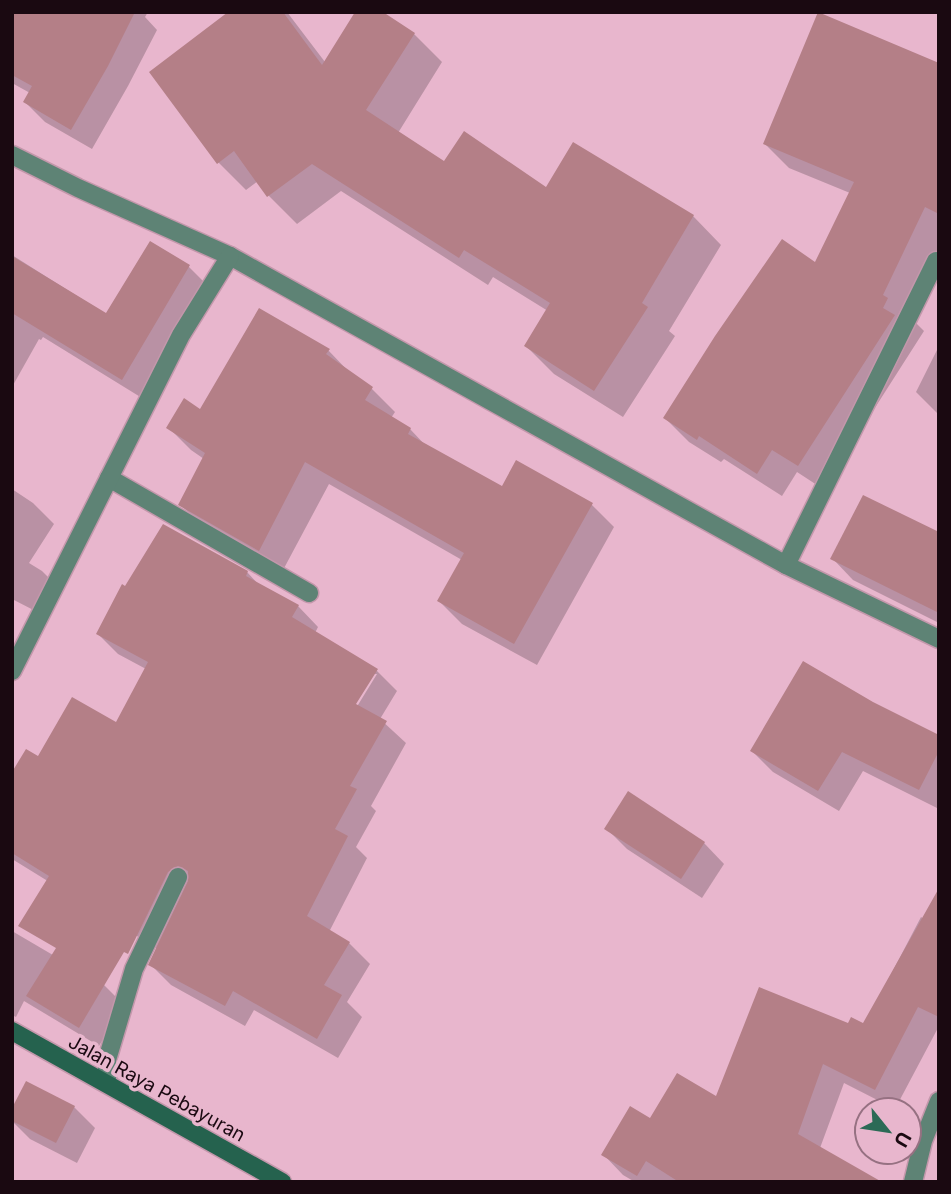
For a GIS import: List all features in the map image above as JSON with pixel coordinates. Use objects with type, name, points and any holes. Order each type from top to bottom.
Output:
[{"type":"main road","name":"Jalan Raya Pebayuran","points":[[12,1031],[282,1182]]},
{"type":"street","points":[[12,155],[78,188],[230,256],[786,565],[939,639]]},
{"type":"street","points":[[12,671],[181,335],[230,256]]},
{"type":"street","points":[[786,565],[936,261]]},
{"type":"street","points":[[109,478],[309,593]]},
{"type":"street","points":[[107,1083],[107,1060],[134,969],[177,877]]},
{"type":"street","points":[[913,1182],[923,1141],[939,1101]]},
{"type":"building","points":[[12,12],[135,12],[71,130],[23,102],[32,86],[12,75]]},
{"type":"building","points":[[228,12],[283,12],[322,65],[355,12],[383,12],[415,33],[366,110],[444,161],[464,131],[546,187],[573,142],[694,215],[642,303],[648,307],[594,391],[524,346],[550,303],[464,250],[459,258],[312,164],[267,197],[234,151],[217,164],[149,72]]},
{"type":"building","points":[[818,12],[939,63],[939,214],[925,207],[883,295],[888,298],[883,308],[895,315],[798,466],[772,450],[757,474],[699,436],[697,440],[663,418],[782,239],[815,262],[854,182],[763,144]]},
{"type":"building","points":[[150,241],[190,265],[122,380],[12,313],[12,256],[106,313]]},
{"type":"building","points":[[259,308],[330,349],[326,354],[373,387],[365,400],[411,428],[408,434],[502,486],[516,460],[593,503],[514,644],[437,601],[464,553],[305,462],[259,551],[178,505],[205,453],[166,428],[184,398],[200,409]]},
{"type":"building","points":[[863,495],[939,532],[939,613],[830,559]]},
{"type":"building","points":[[163,524],[248,571],[246,576],[299,605],[292,617],[378,669],[356,704],[387,721],[350,786],[357,789],[335,829],[348,836],[307,916],[350,942],[324,985],[342,995],[317,1039],[233,991],[225,1006],[148,965],[188,881],[188,871],[178,866],[168,872],[128,954],[124,952],[79,1028],[26,996],[56,948],[18,926],[49,876],[12,853],[12,772],[26,749],[38,756],[72,697],[116,722],[148,662],[96,634],[122,584],[125,586]]},
{"type":"building","points":[[803,661],[873,702],[939,735],[939,751],[919,790],[842,752],[818,791],[750,751]]},
{"type":"building","points":[[628,791],[705,842],[681,879],[604,829]]},
{"type":"building","points":[[939,888],[939,1017],[918,1007],[875,1090],[823,1064],[798,1134],[882,1182],[679,1182],[646,1161],[637,1176],[601,1155],[630,1106],[650,1118],[677,1073],[716,1096],[759,987],[848,1023],[851,1017],[863,1023]]},
{"type":"building","points":[[26,1081],[75,1106],[56,1143],[12,1121],[12,1108]]}]
